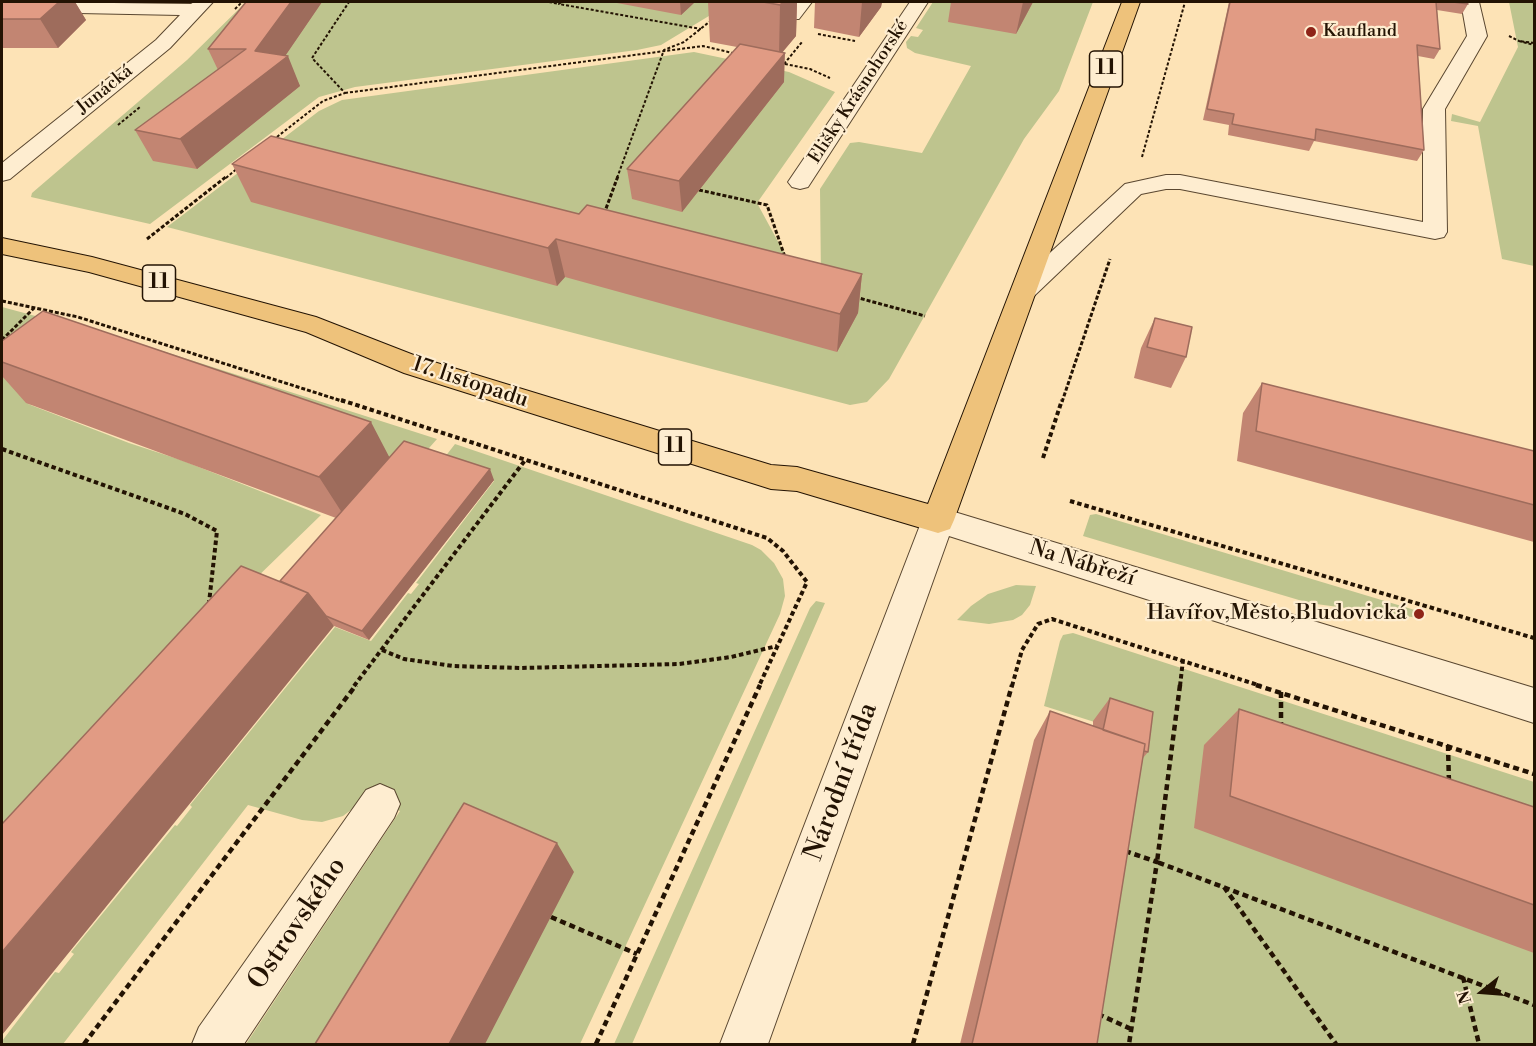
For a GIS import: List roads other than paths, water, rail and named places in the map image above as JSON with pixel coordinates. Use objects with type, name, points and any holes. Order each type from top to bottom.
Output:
[{"type":"main road","name":"11","points":[[938,520],[1131,2]]},
{"type":"main road","name":"17. listopadu","points":[[2,246],[114,271],[316,326],[414,366],[771,477],[797,479],[938,520]]},
{"type":"street","name":"Elišky Krásnohorské","points":[[800,182],[919,2]]},
{"type":"street","points":[[1025,290],[1133,189],[1150,184],[1179,182],[1435,232],[1434,109],[1477,36],[1470,2]]},
{"type":"street","points":[[14,8],[200,6]]},
{"type":"street","name":"Junácká","points":[[2,174],[163,44],[200,6]]},
{"type":"street","name":"Na Nábřeží","points":[[938,520],[1534,706]]},
{"type":"street","name":"Národní třída","points":[[744,1044],[938,520]]},
{"type":"street","name":"Ostrovského","points":[[216,1044],[380,804]]},
{"type":"place","name":"Kaufland","points":[[1311,32]]},
{"type":"place","name":"Havířov,Město,Bludovická","points":[[1419,614]]}]
